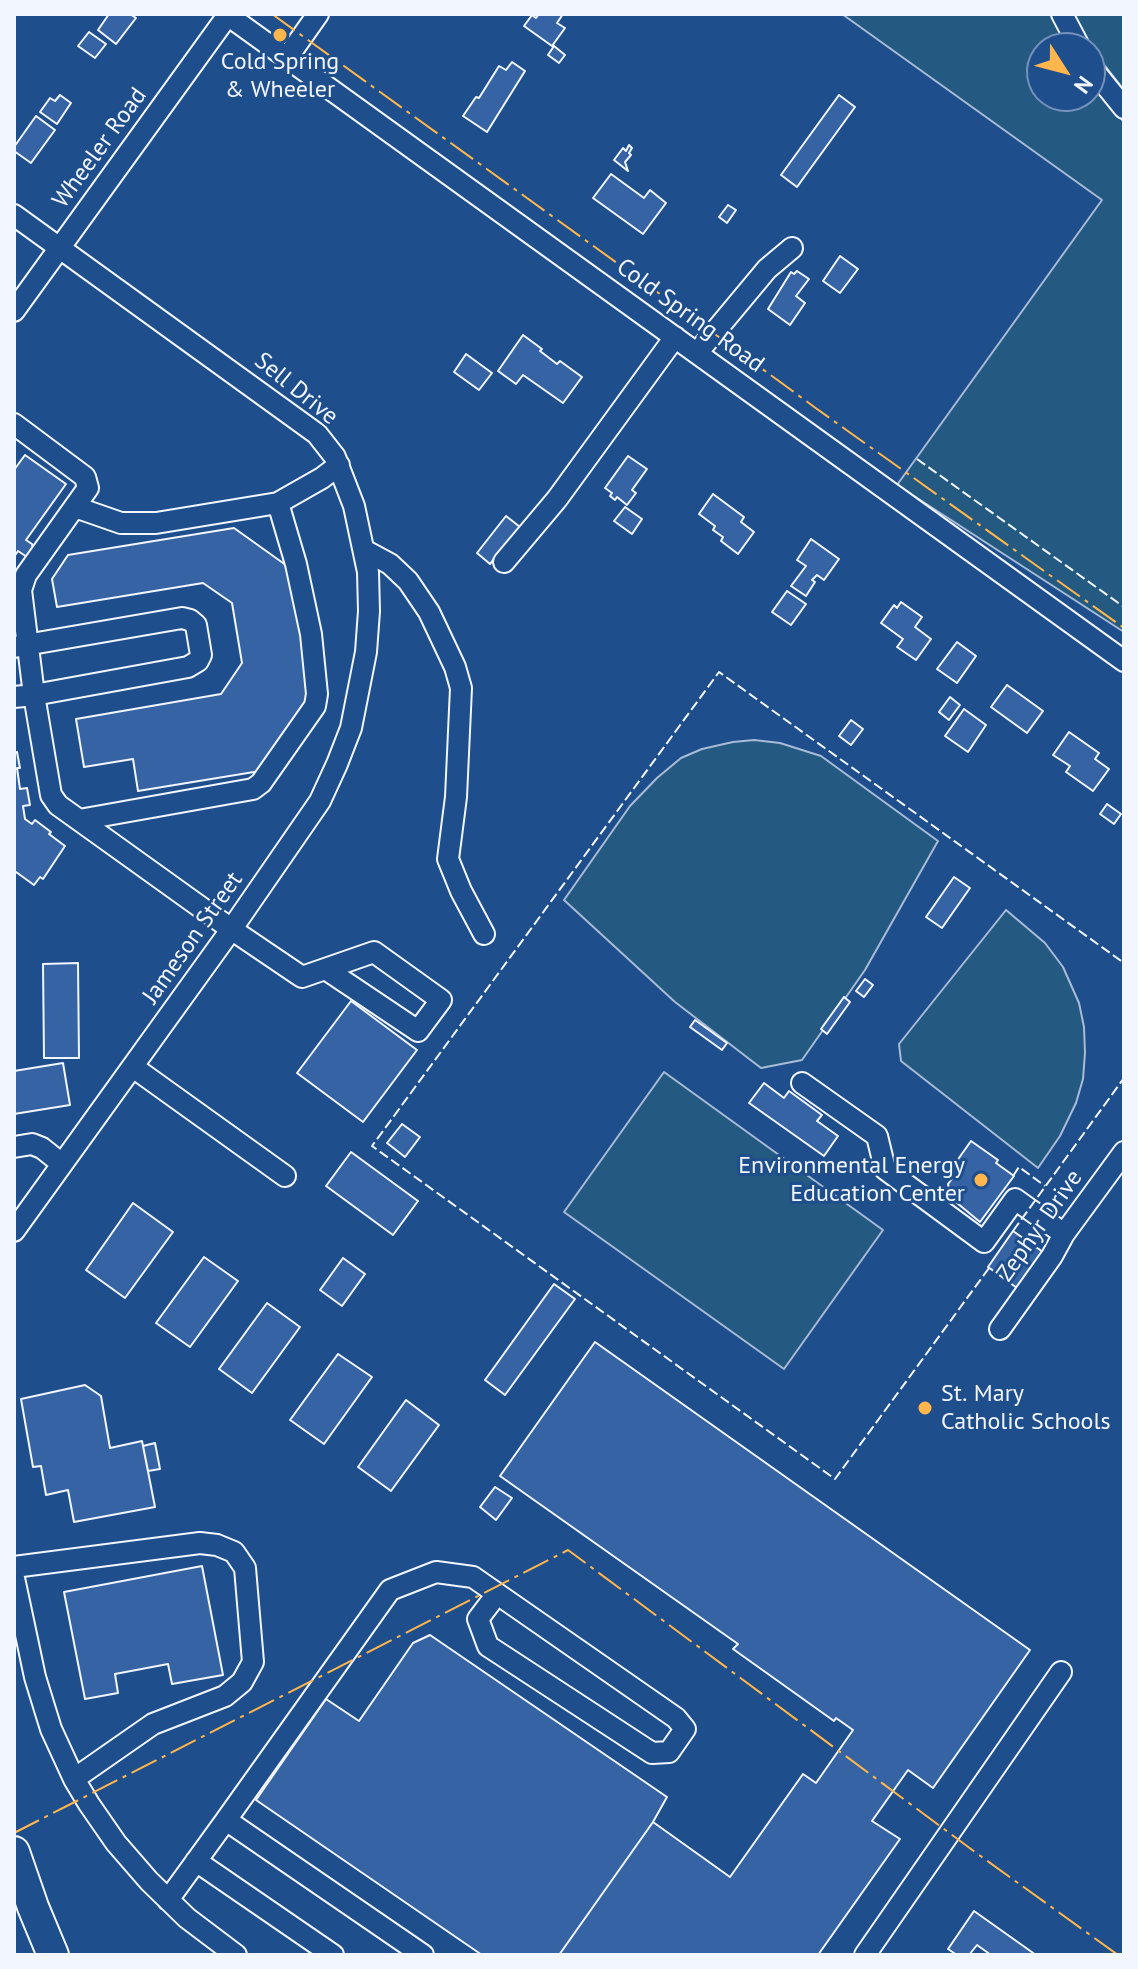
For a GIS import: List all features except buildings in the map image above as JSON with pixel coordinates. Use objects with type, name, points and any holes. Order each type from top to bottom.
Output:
[{"type":"highway","points":[[14,1852],[53,1955]]},
{"type":"street","points":[[287,58],[318,14]]},
{"type":"street","points":[[1062,14],[1072,32]]},
{"type":"street","name":"Cold Spring Road","points":[[227,15],[1124,661]]},
{"type":"street","name":"Wheeler Road","points":[[14,311],[227,15]]},
{"type":"street","points":[[1106,86],[1124,108]]},
{"type":"street","name":"Sell Drive","points":[[14,215],[317,434],[339,465],[354,506],[364,550],[369,611],[366,652]]},
{"type":"street","points":[[697,353],[767,269],[792,248]]},
{"type":"street","points":[[504,562],[557,499],[675,337]]},
{"type":"street","points":[[14,424],[85,477],[88,488],[26,575],[21,590],[24,696],[51,795],[58,805],[302,977],[374,952],[441,1000],[418,1031],[327,970]]},
{"type":"street","points":[[75,507],[121,523],[156,523],[278,503],[339,465]]},
{"type":"street","points":[[79,820],[253,789],[261,783],[315,706],[317,694],[311,634],[296,564],[278,503]]},
{"type":"street","points":[[364,550],[390,564],[408,581],[429,612],[455,667],[461,688],[456,797],[448,859],[484,934]]},
{"type":"street","points":[[21,646],[182,618],[196,625],[201,655],[188,667],[24,696]]},
{"type":"street","name":"Jameson Street","points":[[14,1231],[320,801],[351,728],[366,652]]},
{"type":"street","points":[[133,1067],[285,1176]]},
{"type":"street","points":[[802,1083],[877,1136],[885,1169],[984,1242],[1015,1199],[1064,1234]]},
{"type":"street","points":[[14,1147],[32,1144],[62,1164]]},
{"type":"street","name":"Zephyr Drive","points":[[1000,1329],[1124,1152]]},
{"type":"street","points":[[14,1567],[200,1543],[217,1545],[234,1552],[245,1568],[253,1662],[242,1682],[225,1696],[153,1724],[74,1779]]},
{"type":"street","points":[[168,1900],[390,1590],[436,1572],[473,1577],[676,1718],[685,1729],[669,1752],[652,1753],[488,1646],[478,1619],[497,1594]]},
{"type":"street","points":[[14,1578],[35,1677],[51,1729],[74,1779],[116,1843],[149,1881],[187,1918],[236,1955]]},
{"type":"street","points":[[865,1955],[1061,1672]]},
{"type":"street","points":[[226,1820],[423,1955]]},
{"type":"street","points":[[196,1861],[333,1955]]},
{"type":"shaded area","points":[[842,14],[1052,14],[1062,32],[1026,32],[1026,112],[1106,112],[1106,101],[1124,122],[1124,632],[897,485],[1102,200]]},
{"type":"shaded area","points":[[1072,14],[1124,14],[1124,90],[1106,67],[1106,32],[1078,31]]},
{"type":"shaded area","points":[[754,740],[780,743],[821,756],[938,841],[865,970],[802,1060],[761,1068],[675,1002],[564,900],[630,806],[657,778],[681,758],[702,749]]},
{"type":"shaded area","points":[[1006,910],[1045,943],[1063,967],[1079,1003],[1084,1027],[1083,1079],[1076,1103],[1060,1136],[1038,1168],[901,1061],[899,1044]]},
{"type":"shaded area","points":[[664,1072],[883,1230],[784,1369],[564,1212]]},
{"type":"fence","points":[[917,459],[1124,607]]},
{"type":"fence","points":[[989,1268],[835,1479],[372,1146],[719,672],[1124,963]]},
{"type":"fence","points":[[1013,1231],[1124,1078]]},
{"type":"fence","points":[[1013,1176],[1019,1167],[1045,1186]]},
{"type":"power","points":[[272,14],[1124,628]]},
{"type":"power","points":[[14,1833],[568,1550],[1118,1955]]},
{"type":"place","name":"Cold Spring & Wheeler","points":[[280,35]]},
{"type":"place","name":"Environmental Energy Education Center","points":[[981,1180]]},
{"type":"place","name":"St. Mary Catholic Schools","points":[[925,1408]]}]
